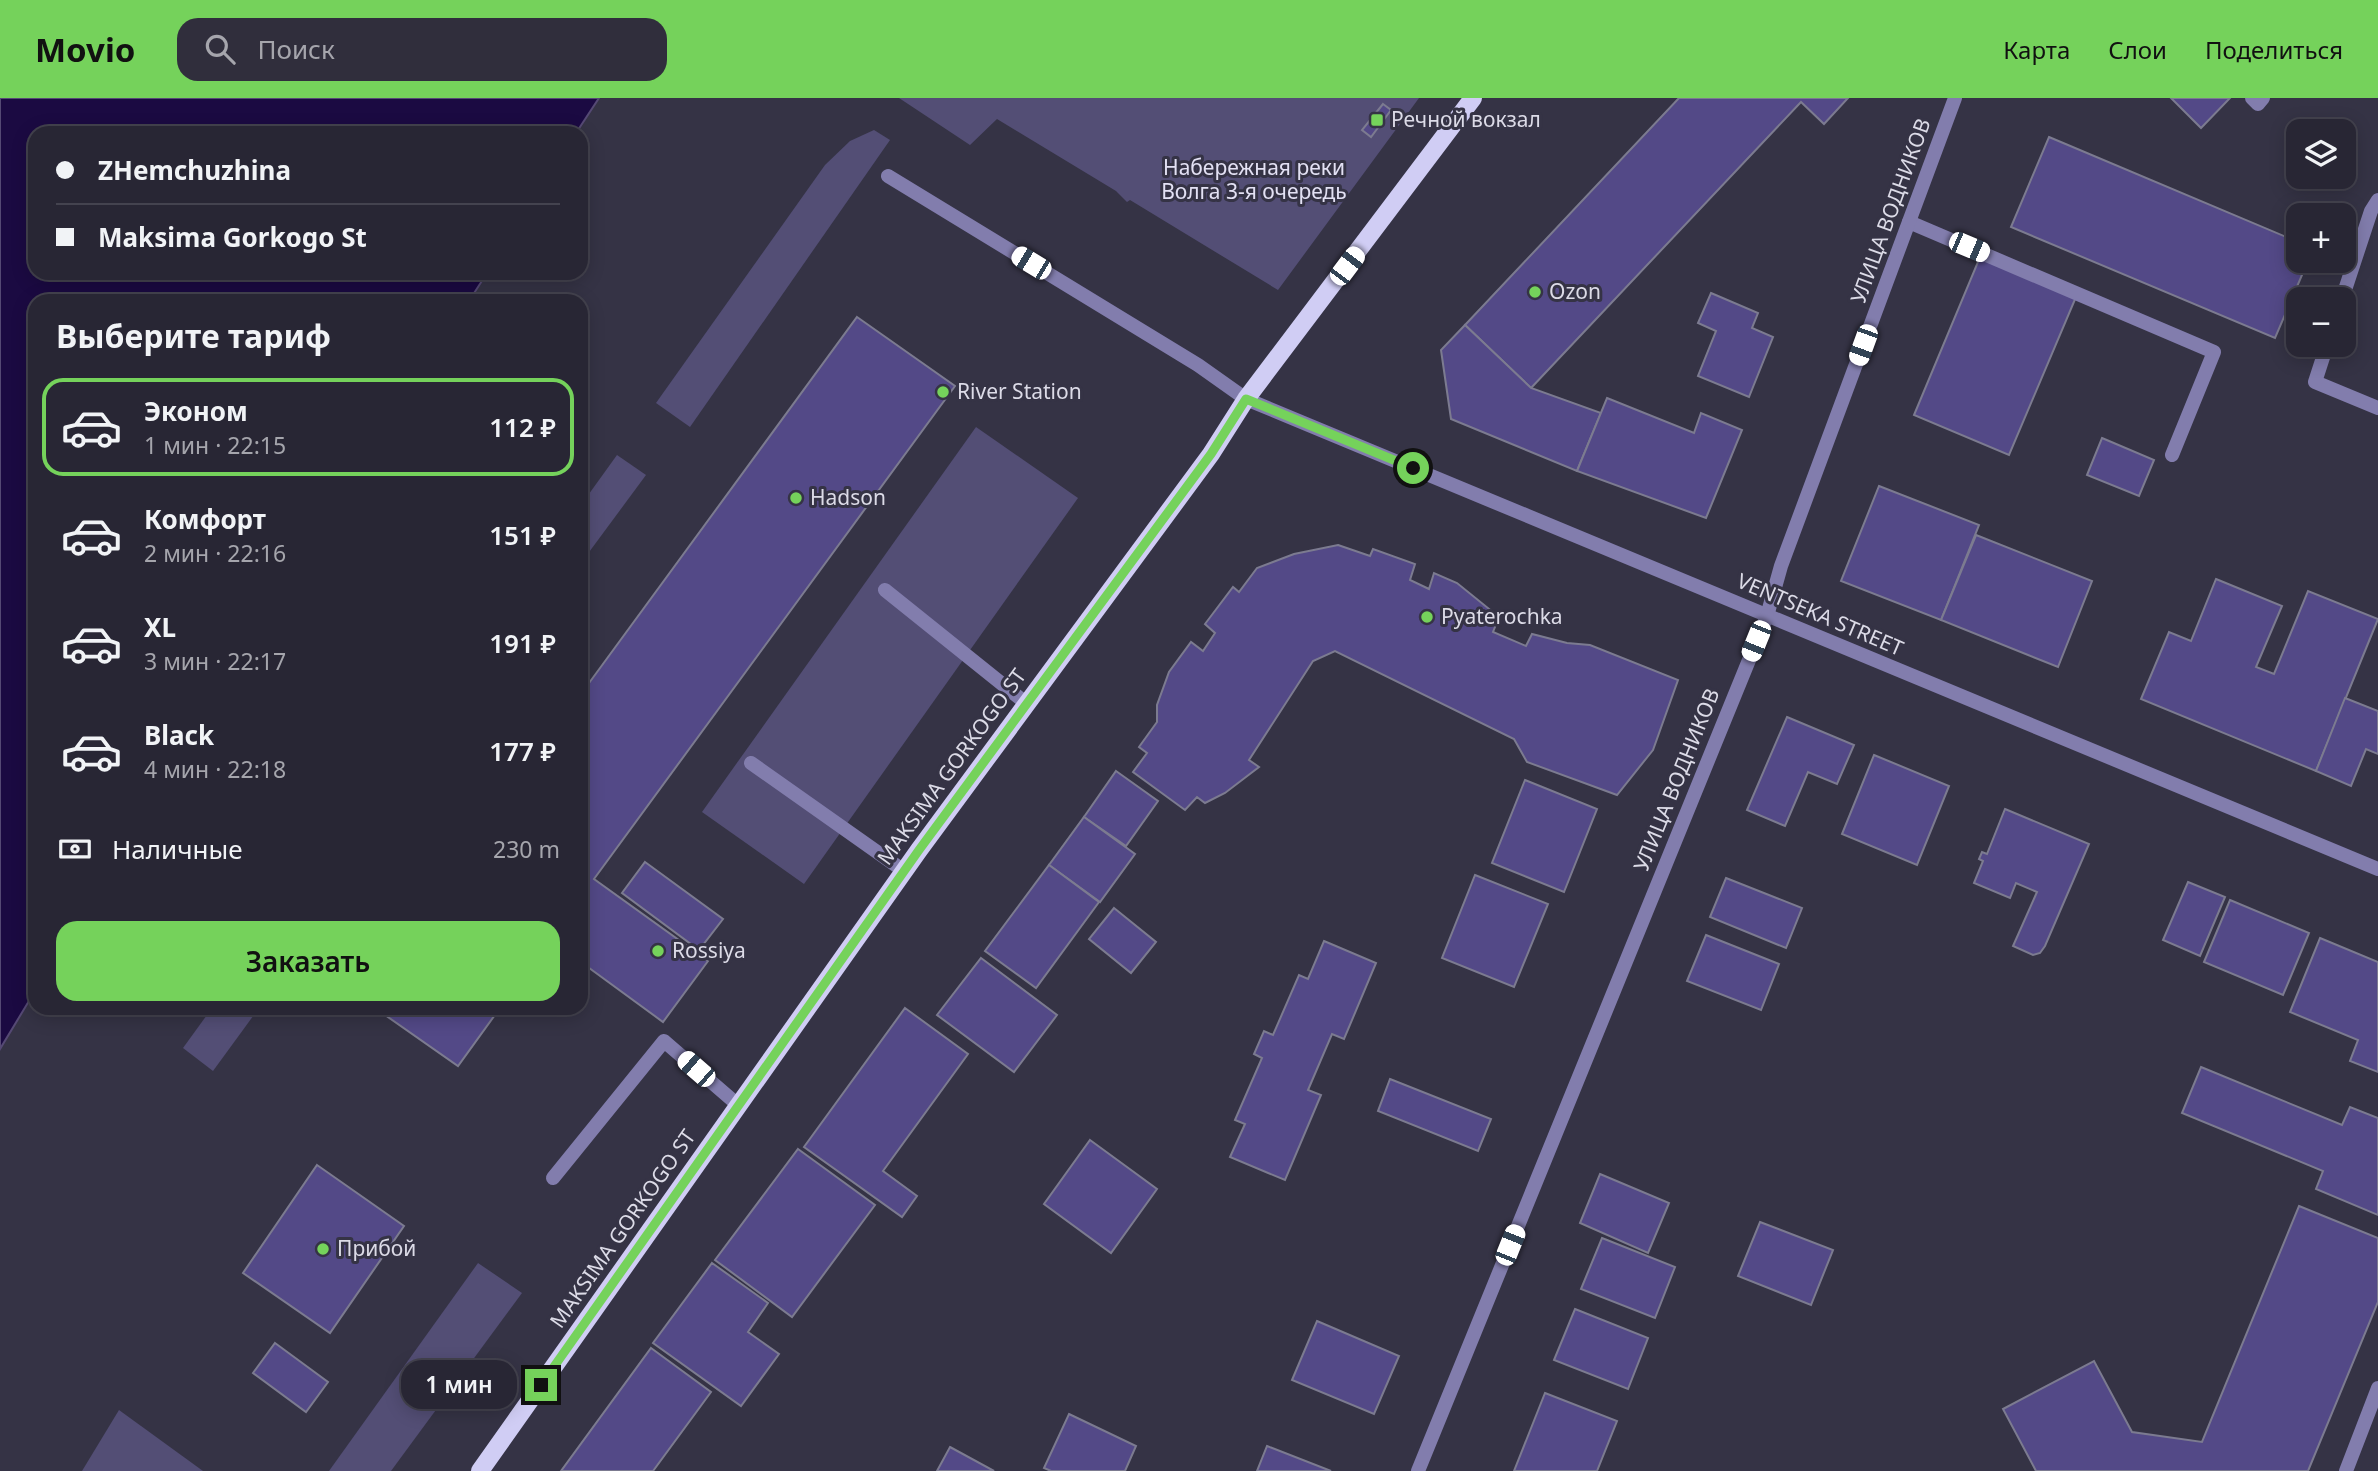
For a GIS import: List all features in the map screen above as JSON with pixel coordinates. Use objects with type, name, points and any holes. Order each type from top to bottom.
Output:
[{"type":"main road","name":"MAKSIMA GORKOGO ST","points":[[480,1471],[904,871],[1211,454],[1246,399],[1473,98]]},
{"type":"street","name":"УЛИЦА ВОДНИКОВ","points":[[1418,1471],[1767,616],[1781,566],[1955,98]]},
{"type":"street","points":[[2252,98],[2258,104],[2263,98]]},
{"type":"street","name":"VENTSEKA STREET","points":[[888,176],[1198,365],[1246,399],[2378,869]]},
{"type":"street","points":[[2346,287],[2371,211],[2378,200]]},
{"type":"street","points":[[1909,222],[2214,352],[2172,455]]},
{"type":"street","points":[[2323,357],[2315,383],[2378,408]]},
{"type":"street","points":[[885,590],[1027,704]]},
{"type":"street","points":[[751,763],[904,871]]},
{"type":"street","points":[[553,1178],[664,1041],[738,1105]]},
{"type":"street","points":[[2346,1471],[2378,1388]]},
{"type":"green space","name":"Набережная реки Волга 3-я очередь","points":[[899,98],[1419,98],[1278,290],[1130,200],[1127,202],[1116,191],[997,119],[970,145]]},
{"type":"green space","points":[[874,130],[890,140],[690,427],[656,403],[825,165],[850,141]]},
{"type":"green space","points":[[976,427],[1078,498],[804,884],[702,812]]},
{"type":"green space","points":[[617,455],[646,475],[588,554],[588,495]]},
{"type":"green space","points":[[207,1015],[254,1015],[213,1071],[183,1048]]},
{"type":"green space","points":[[478,1263],[522,1293],[391,1471],[329,1471]]},
{"type":"green space","points":[[119,1410],[203,1471],[82,1471]]},
{"type":"shaded area","points":[[0,98],[599,98],[581,126],[28,126],[28,280],[482,280],[474,294],[28,294],[28,1003],[0,1049]]},
{"type":"building","points":[[1679,98],[1848,98],[1824,124],[1801,102],[1531,388],[1465,325]]},
{"type":"building","points":[[2171,98],[2230,98],[2201,128]]},
{"type":"building","name":"Речной вокзал","points":[[1383,104],[1391,110],[1371,137],[1362,130]]},
{"type":"building","points":[[2049,137],[2286,237],[2286,273],[2303,273],[2297,287],[2286,287],[2286,312],[2275,338],[2011,227]]},
{"type":"building","points":[[1980,257],[2076,297],[2009,455],[1914,415]]},
{"type":"building","points":[[1711,293],[1758,313],[1752,328],[1773,337],[1749,397],[1698,376],[1716,331],[1698,323]]},
{"type":"building","points":[[857,317],[955,386],[594,879],[708,961],[663,1022],[588,967],[588,684]]},
{"type":"building","points":[[1465,325],[1531,388],[1601,413],[1577,471],[1451,419],[1441,350]]},
{"type":"building","points":[[1607,398],[1694,433],[1701,413],[1742,430],[1706,518],[1577,471]]},
{"type":"building","points":[[2102,438],[2154,460],[2139,496],[2087,475]]},
{"type":"building","points":[[1879,486],[1979,525],[1941,620],[1841,581]]},
{"type":"building","points":[[1976,535],[2092,581],[2058,667],[1941,620]]},
{"type":"building","points":[[1338,545],[1370,556],[1373,549],[1415,564],[1410,580],[1429,589],[1434,573],[1457,583],[1499,617],[1493,632],[1526,646],[1532,634],[1567,643],[1590,645],[1678,680],[1653,750],[1617,795],[1527,762],[1514,739],[1335,651],[1313,661],[1249,760],[1259,767],[1225,793],[1205,803],[1197,797],[1185,810],[1133,772],[1147,753],[1139,747],[1157,722],[1157,705],[1169,672],[1191,642],[1203,651],[1215,633],[1205,624],[1233,587],[1239,592],[1257,568],[1294,554]]},
{"type":"building","points":[[2216,579],[2282,606],[2256,667],[2274,674],[2308,591],[2378,619],[2316,771],[2141,699],[2169,632],[2191,641]]},
{"type":"building","points":[[2345,698],[2378,711],[2378,754],[2366,749],[2351,786],[2316,771]]},
{"type":"building","points":[[1787,717],[1854,745],[1837,784],[1808,772],[1785,826],[1747,810]]},
{"type":"building","points":[[1874,755],[1949,786],[1917,865],[1842,834]]},
{"type":"building","points":[[1116,771],[1158,801],[1126,846],[1084,817]]},
{"type":"building","points":[[1525,780],[1597,809],[1564,892],[1492,863]]},
{"type":"building","points":[[2005,809],[2089,844],[2045,946],[2040,953],[2033,955],[2013,946],[2037,892],[2016,883],[2010,898],[1974,883],[1983,861],[1979,859],[1982,852],[1987,854]]},
{"type":"building","points":[[1084,817],[1135,854],[1100,902],[1049,865]]},
{"type":"building","points":[[645,862],[723,919],[699,950],[622,893]]},
{"type":"building","points":[[1049,865],[1099,902],[1036,988],[985,951]]},
{"type":"building","points":[[1475,875],[1548,904],[1514,987],[1442,958]]},
{"type":"building","points":[[1726,878],[1802,908],[1786,948],[1710,917]]},
{"type":"building","points":[[2188,882],[2225,897],[2200,956],[2163,940]]},
{"type":"building","points":[[2230,900],[2309,933],[2283,995],[2204,962]]},
{"type":"building","points":[[1114,908],[1156,942],[1131,973],[1089,939]]},
{"type":"building","points":[[1706,935],[1779,964],[1761,1010],[1687,981]]},
{"type":"building","points":[[2320,938],[2378,962],[2378,1072],[2350,1061],[2358,1040],[2290,1012]]},
{"type":"building","points":[[1324,941],[1376,963],[1344,1039],[1332,1034],[1308,1090],[1321,1095],[1285,1180],[1230,1157],[1245,1124],[1235,1120],[1262,1058],[1254,1054],[1264,1031],[1273,1035],[1299,975],[1308,979]]},
{"type":"building","points":[[981,958],[1057,1015],[1014,1072],[937,1015]]},
{"type":"building","points":[[905,1008],[968,1054],[883,1171],[917,1196],[902,1217],[804,1147]]},
{"type":"building","points":[[385,1015],[495,1015],[458,1066]]},
{"type":"building","points":[[2201,1067],[2342,1125],[2350,1107],[2378,1118],[2378,1215],[2316,1189],[2323,1171],[2182,1113]]},
{"type":"building","points":[[1390,1079],[1491,1119],[1478,1151],[1378,1111]]},
{"type":"building","points":[[1090,1140],[1157,1189],[1111,1253],[1044,1204]]},
{"type":"building","points":[[798,1149],[875,1205],[792,1317],[715,1260]]},
{"type":"building","points":[[317,1165],[404,1226],[330,1333],[243,1273]]},
{"type":"building","points":[[1600,1174],[1669,1203],[1648,1253],[1580,1223]]},
{"type":"building","points":[[2299,1206],[2378,1238],[2378,1302],[2308,1471],[2036,1471],[2003,1409],[2094,1361],[2132,1432],[2202,1442]]},
{"type":"building","points":[[1760,1222],[1833,1250],[1811,1305],[1738,1276]]},
{"type":"building","points":[[1602,1238],[1675,1267],[1655,1318],[1581,1289]]},
{"type":"building","points":[[712,1263],[768,1303],[748,1332],[779,1354],[741,1406],[653,1343]]},
{"type":"building","points":[[1575,1309],[1648,1338],[1628,1389],[1554,1360]]},
{"type":"building","points":[[1317,1321],[1399,1356],[1374,1414],[1292,1380]]},
{"type":"building","points":[[275,1343],[328,1382],[306,1412],[253,1373]]},
{"type":"building","points":[[651,1348],[711,1392],[653,1471],[561,1471]]},
{"type":"building","points":[[1545,1393],[1617,1421],[1597,1471],[1514,1471]]},
{"type":"building","points":[[1069,1414],[1136,1446],[1125,1471],[1051,1471],[1044,1468]]},
{"type":"building","points":[[1267,1446],[1331,1471],[1257,1471]]},
{"type":"building","points":[[950,1447],[994,1471],[937,1471]]},
{"type":"place","name":"Речной вокзал","points":[[1377,120]]},
{"type":"place","name":"Ozon","points":[[1535,292]]},
{"type":"place","name":"River Station","points":[[943,392]]},
{"type":"place","name":"Hadson","points":[[796,498]]},
{"type":"place","name":"Pyaterochka","points":[[1427,617]]},
{"type":"place","name":"Rossiya","points":[[658,951]]},
{"type":"place","name":"Прибой","points":[[323,1249]]},
{"type":"route","points":[[541,1385],[919,850],[1211,454],[1246,399],[1413,468]]}]
